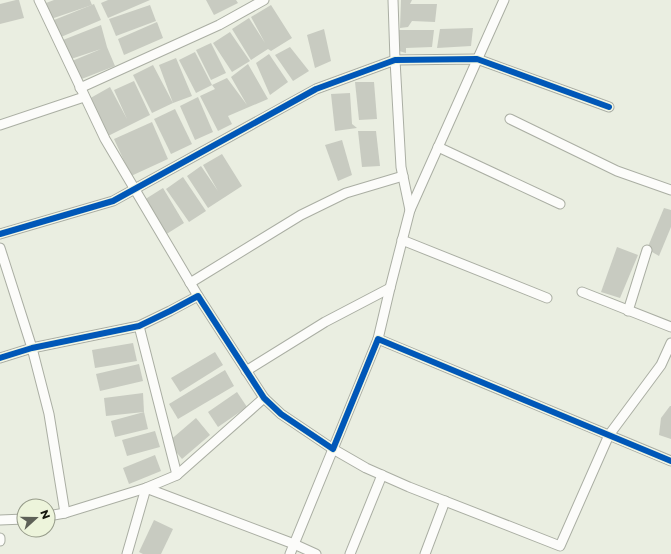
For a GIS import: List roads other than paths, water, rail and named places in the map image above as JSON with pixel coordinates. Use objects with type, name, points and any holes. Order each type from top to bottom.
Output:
[{"type":"street","points":[[39,0],[104,140],[198,296],[264,398],[281,414],[333,449],[366,468],[445,500],[558,550],[609,435],[661,366],[671,343]]},
{"type":"street","points":[[0,125],[82,92],[219,25],[264,0]]},
{"type":"street","points":[[394,0],[395,60],[401,167],[410,210]]},
{"type":"street","points":[[290,554],[378,339],[410,210],[504,0]]},
{"type":"street","points":[[0,234],[113,201],[316,89],[395,60],[477,59],[609,107]]},
{"type":"street","points":[[510,118],[617,171],[671,190]]},
{"type":"street","points":[[438,147],[560,204]]},
{"type":"street","points":[[190,283],[300,215],[346,193],[403,176]]},
{"type":"street","points":[[402,240],[547,298]]},
{"type":"street","points":[[0,248],[32,348],[49,414],[65,513]]},
{"type":"street","points":[[628,311],[647,250]]},
{"type":"street","points":[[246,371],[325,322],[390,288]]},
{"type":"street","points":[[582,292],[671,327]]},
{"type":"street","points":[[0,358],[32,348],[139,326],[198,296]]},
{"type":"street","points":[[139,326],[177,475]]},
{"type":"street","points":[[378,339],[671,461]]},
{"type":"street","points":[[56,515],[146,488],[177,475],[264,398]]},
{"type":"street","points":[[350,554],[382,475]]},
{"type":"street","points":[[146,488],[294,544],[316,554]]},
{"type":"street","points":[[126,554],[146,488]]},
{"type":"street","points":[[425,554],[445,500]]},
{"type":"street","points":[[0,520],[16,519]]}]
